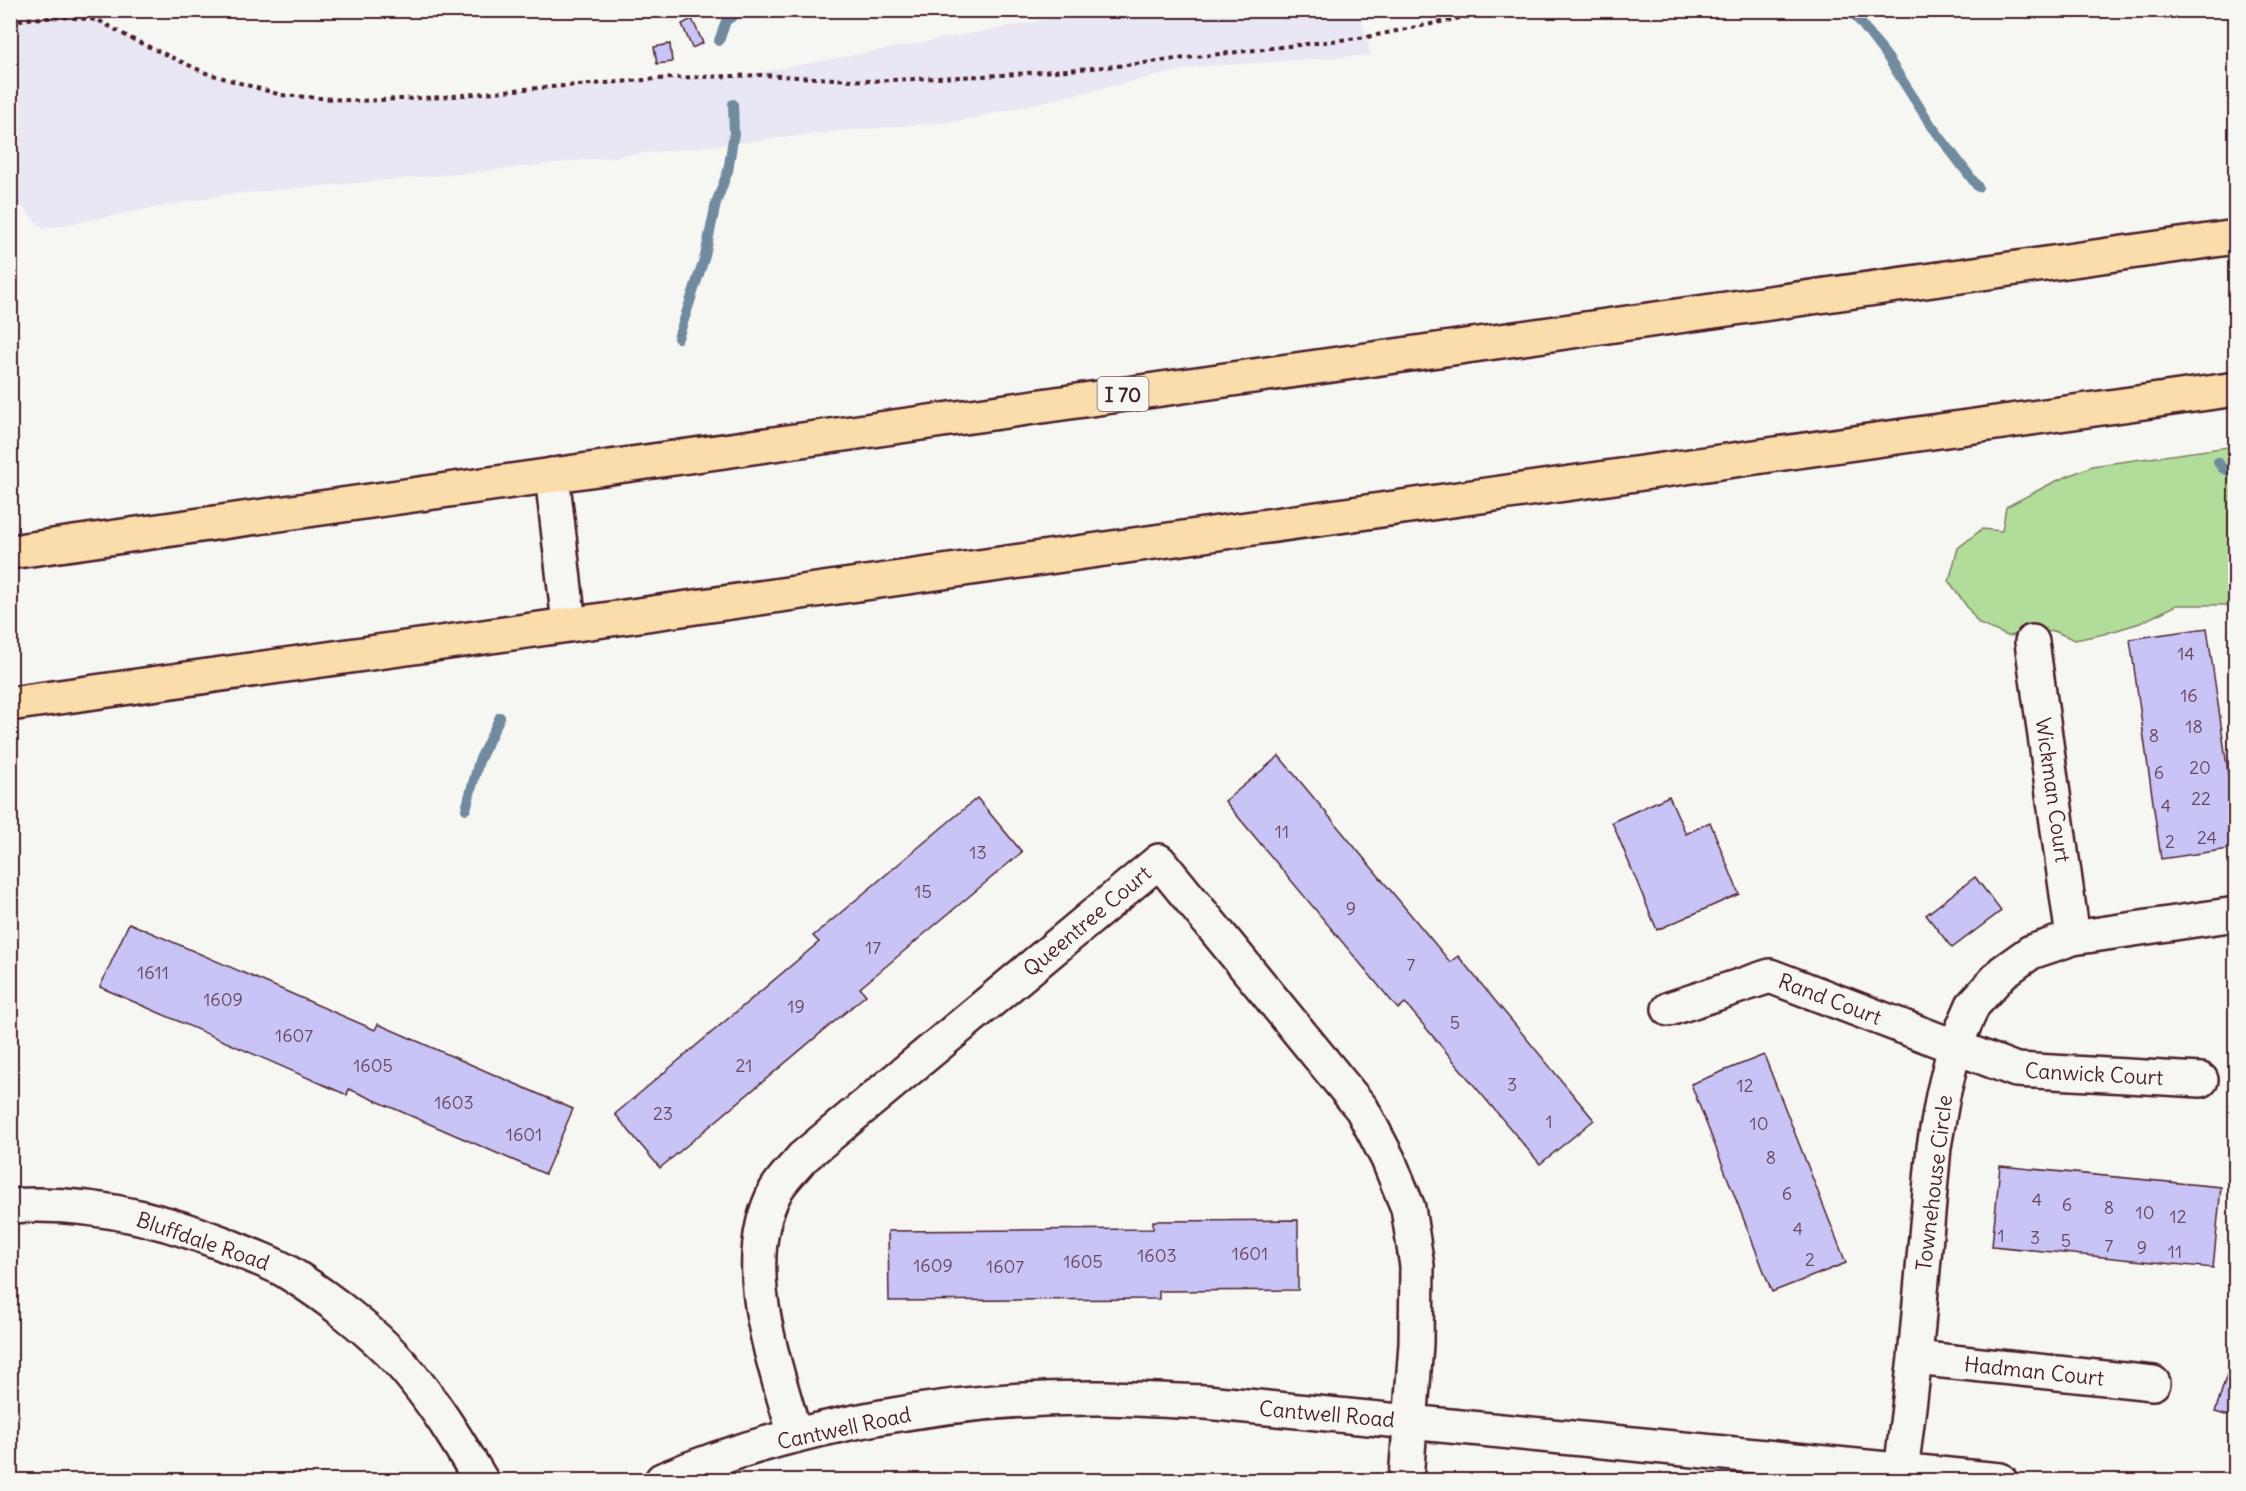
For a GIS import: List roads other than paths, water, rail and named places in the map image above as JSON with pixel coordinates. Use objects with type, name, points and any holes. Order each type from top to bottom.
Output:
[{"type":"highway","name":"I 70","points":[[10,552],[2235,237]]},
{"type":"highway","points":[[10,704],[2235,389]]},
{"type":"street","points":[[552,475],[569,624]]},
{"type":"street","name":"Wickman Court","points":[[2032,642],[2073,938]]},
{"type":"street","name":"Queentree Court","points":[[795,1436],[762,1314],[759,1262],[763,1225],[776,1189],[802,1158],[1159,861],[1362,1109],[1388,1159],[1408,1208],[1416,1266],[1416,1344],[1411,1422]]},
{"type":"street","name":"Townehouse Circle","points":[[1901,1472],[1915,1358],[1934,1147],[1955,1046],[1973,1005],[2003,972],[2031,952],[2073,938],[2235,914]]},
{"type":"street","name":"Rand Court","points":[[1669,1009],[1770,976],[1955,1046]]},
{"type":"street","name":"Canwick Court","points":[[1955,1046],[2016,1070],[2201,1080]]},
{"type":"street","name":"Bluffdale Road","points":[[10,1206],[37,1204],[91,1207],[151,1219],[227,1245],[288,1272],[352,1319],[401,1364],[445,1421],[481,1480]]},
{"type":"street","name":"Hadman Court","points":[[1915,1358],[2153,1383]]},
{"type":"street","name":"Cantwell Road","points":[[662,1480],[692,1468],[795,1436],[905,1413],[1002,1402],[1105,1398],[1206,1402],[2000,1480]]},
{"type":"street","points":[[1406,1480],[1411,1422]]},
{"type":"waterway","points":[[719,41],[726,21],[742,10]]},
{"type":"waterway","points":[[1851,10],[1888,58],[1931,125],[1978,187]]},
{"type":"waterway","points":[[678,338],[705,256],[716,203],[728,171],[734,133],[733,104]]},
{"type":"waterway","points":[[2218,462],[2222,468],[2236,474]]},
{"type":"waterway","points":[[466,809],[479,761],[500,717]]}]
